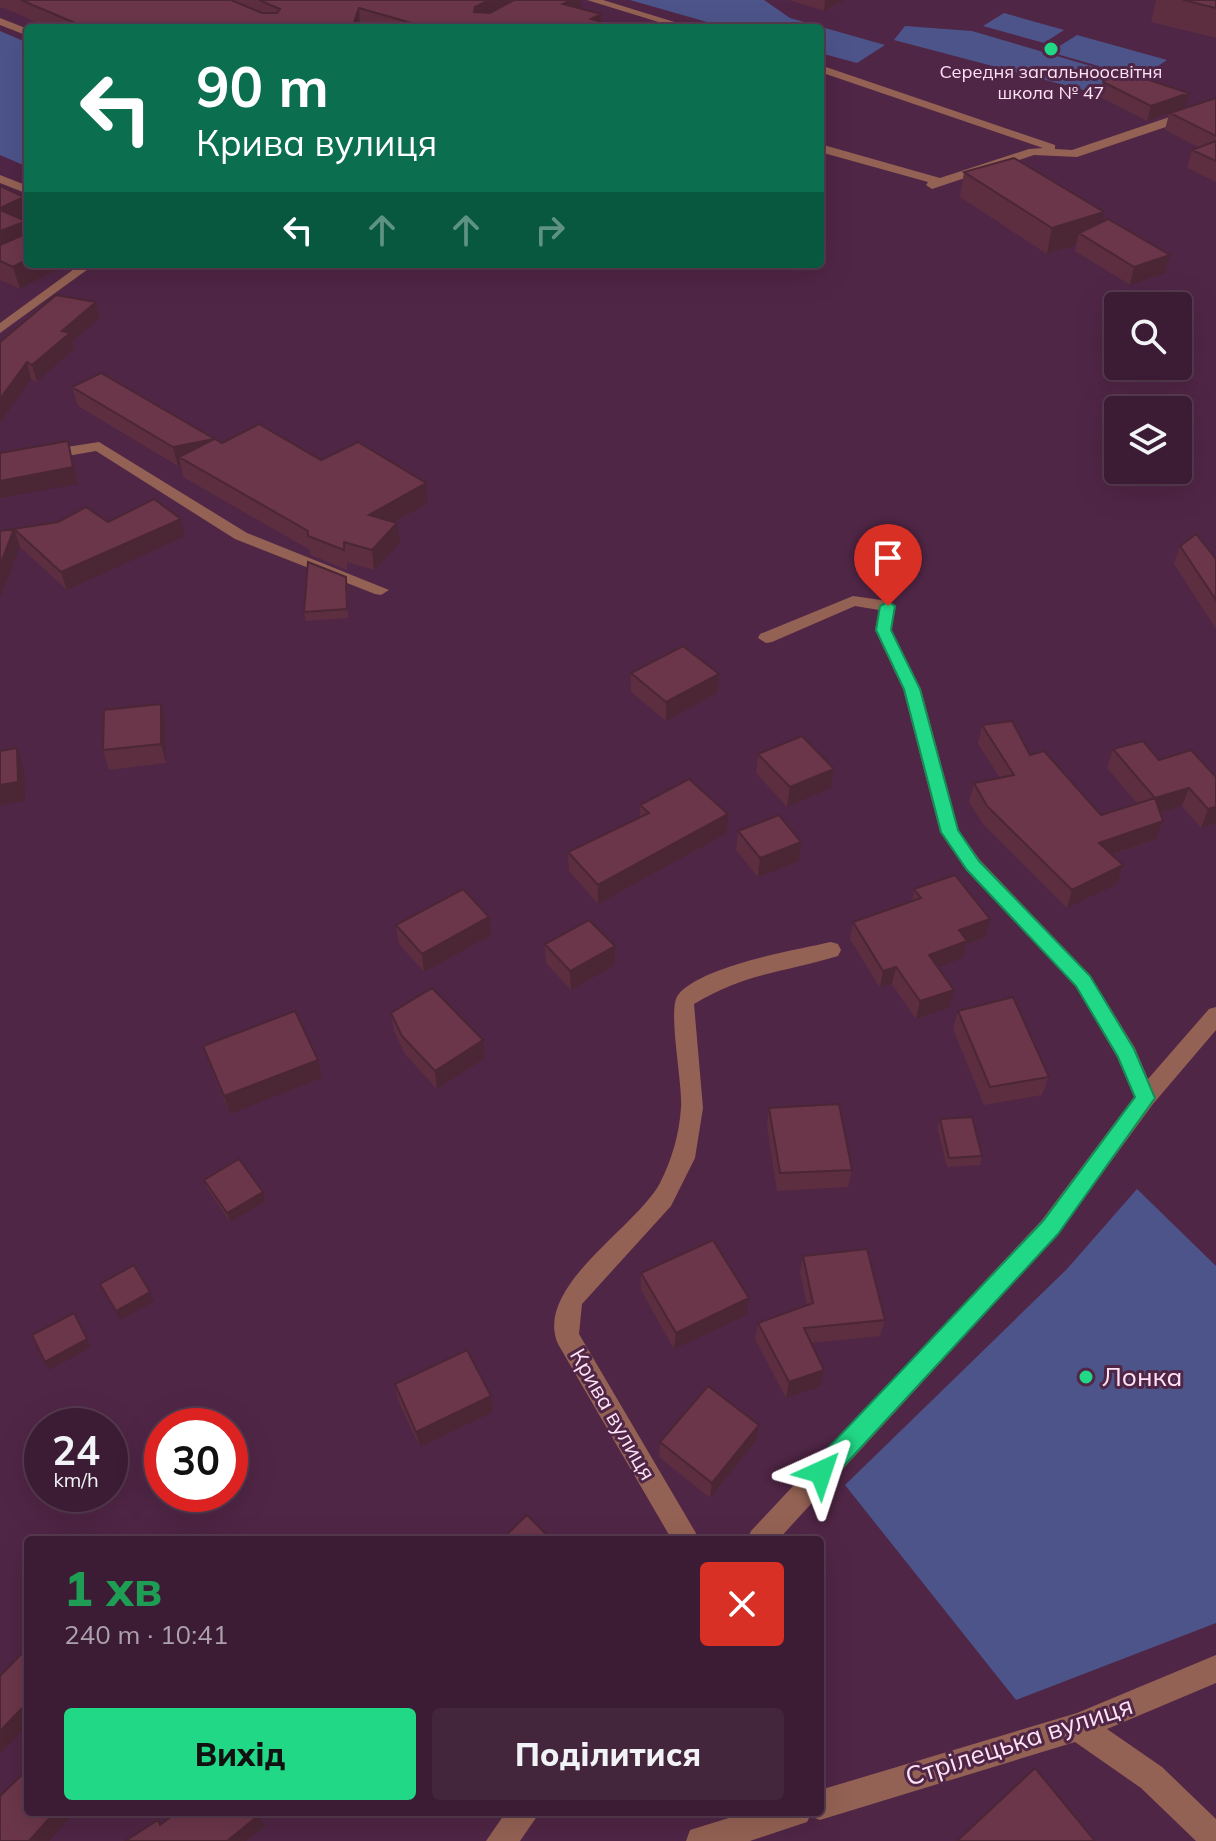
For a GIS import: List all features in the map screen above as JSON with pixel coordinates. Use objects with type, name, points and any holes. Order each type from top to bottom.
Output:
[{"type":"street","points":[[592,0],[675,24]]},
{"type":"street","points":[[0,21],[24,31]]},
{"type":"street","points":[[824,69],[1073,154]]},
{"type":"street","points":[[824,149],[936,183],[1033,151],[1073,154],[1199,110],[1216,107]]},
{"type":"street","points":[[0,179],[24,188]]},
{"type":"street","points":[[0,329],[84,268]]},
{"type":"street","points":[[0,458],[21,459],[99,446],[241,536],[381,590]]},
{"type":"street","points":[[766,638],[853,601],[888,606],[883,630],[912,689],[950,832],[973,865],[1083,981],[1127,1054],[1145,1098]]},
{"type":"street","name":"Крива вулиця","points":[[685,1536],[567,1336],[568,1308],[582,1286],[663,1199],[684,1158],[692,1108],[691,1066],[682,1008],[686,999],[717,980],[768,963],[831,950]]},
{"type":"street","points":[[764,1536],[1050,1227],[1145,1098],[1216,1015]]},
{"type":"street","name":"Стрілецька вулиця","points":[[824,1804],[1077,1727],[1216,1669]]},
{"type":"street","points":[[1077,1727],[1121,1751],[1158,1780],[1216,1840]]},
{"type":"street","points":[[501,1841],[522,1816]]},
{"type":"street","points":[[701,1841],[784,1816]]},
{"type":"shaded area","points":[[630,0],[764,0],[790,18],[811,24],[714,24]]},
{"type":"shaded area","points":[[1004,13],[1064,30],[1044,43],[983,26]]},
{"type":"shaded area","points":[[905,26],[972,31],[1111,72],[1114,78],[1095,93],[894,40]]},
{"type":"shaded area","points":[[824,28],[885,45],[857,63],[824,54]]},
{"type":"shaded area","points":[[0,31],[24,41],[24,165],[0,155]]},
{"type":"shaded area","points":[[1077,35],[1167,60],[1140,78],[1050,52]]},
{"type":"shaded area","name":"Лонка","points":[[1137,1189],[1216,1266],[1216,1623],[1016,1700],[845,1485],[1067,1269]]},
{"type":"building","points":[[21,0],[231,0],[262,13],[277,13],[280,9],[259,0],[489,0],[475,7],[474,12],[490,13],[514,0],[571,0],[563,4],[601,14],[591,19],[602,22],[415,24],[359,8],[353,24],[78,24]]},
{"type":"building","points":[[1183,0],[1216,0],[1216,8]]},
{"type":"building","points":[[1109,67],[1189,93],[1151,106],[1103,82]]},
{"type":"building","points":[[1216,98],[1216,136],[1170,113]]},
{"type":"building","points":[[1216,141],[1216,161],[1192,150]]},
{"type":"building","points":[[1014,158],[1104,212],[1052,228],[964,172]]},
{"type":"building","points":[[0,186],[24,197],[0,208]]},
{"type":"building","points":[[0,210],[24,220],[24,222],[0,231]]},
{"type":"building","points":[[1108,219],[1170,255],[1134,267],[1079,233]]},
{"type":"building","points":[[24,222],[24,261],[13,267],[0,261],[0,245],[23,235]]},
{"type":"building","points":[[56,295],[96,302],[62,331],[70,333],[32,365],[27,362],[0,399],[0,342]]},
{"type":"building","points":[[101,373],[222,443],[259,424],[321,460],[358,442],[426,483],[369,515],[397,523],[372,550],[344,542],[344,550],[308,536],[308,531],[179,457],[214,439],[173,447],[72,387]]},
{"type":"building","points":[[68,441],[73,467],[0,481],[0,453]]},
{"type":"building","points":[[154,499],[181,519],[61,572],[14,529],[0,565],[0,531],[58,522],[86,507],[108,522]]},
{"type":"building","points":[[1196,534],[1216,559],[1216,600],[1180,546]]},
{"type":"building","points":[[308,562],[346,577],[347,609],[304,612]]},
{"type":"building","points":[[683,646],[719,674],[666,702],[631,673]]},
{"type":"building","points":[[161,704],[161,744],[103,750],[104,710]]},
{"type":"building","points":[[1012,721],[1030,755],[1044,751],[1101,815],[1155,798],[1163,821],[1099,843],[1123,865],[1072,890],[987,806],[974,783],[1014,775],[982,725]]},
{"type":"building","points":[[802,736],[834,769],[790,787],[758,754]]},
{"type":"building","points":[[1143,741],[1159,760],[1191,750],[1216,777],[1216,807],[1208,809],[1189,788],[1155,798],[1113,749]]},
{"type":"building","points":[[17,748],[18,782],[0,785],[0,751]]},
{"type":"building","points":[[689,779],[728,814],[598,885],[568,852],[649,813],[640,805]]},
{"type":"building","points":[[779,815],[801,842],[760,858],[738,831]]},
{"type":"building","points":[[955,875],[990,919],[959,930],[967,941],[929,955],[954,990],[920,1001],[896,967],[883,971],[853,922],[921,898],[914,889]]},
{"type":"building","points":[[463,889],[489,917],[422,954],[396,925]]},
{"type":"building","points":[[589,920],[615,946],[570,971],[545,944]]},
{"type":"building","points":[[432,988],[483,1040],[435,1071],[402,1036],[391,1013]]},
{"type":"building","points":[[1013,997],[1049,1077],[990,1087],[958,1011]]},
{"type":"building","points":[[295,1011],[318,1060],[224,1096],[203,1046]]},
{"type":"building","points":[[839,1104],[852,1170],[780,1173],[769,1108]]},
{"type":"building","points":[[972,1117],[982,1156],[949,1158],[940,1119]]},
{"type":"building","points":[[239,1159],[263,1192],[227,1213],[204,1180]]},
{"type":"building","points":[[713,1240],[749,1298],[676,1333],[641,1273]]},
{"type":"building","points":[[867,1249],[885,1320],[804,1328],[824,1370],[789,1382],[758,1323],[813,1303],[803,1256]]},
{"type":"building","points":[[134,1265],[150,1292],[116,1311],[100,1284]]},
{"type":"building","points":[[74,1313],[87,1339],[45,1362],[32,1335]]},
{"type":"building","points":[[467,1350],[491,1396],[416,1432],[395,1384]]},
{"type":"building","points":[[708,1386],[759,1425],[712,1483],[660,1442]]},
{"type":"building","points":[[527,1515],[548,1536],[505,1536]]},
{"type":"building","points":[[24,1651],[24,1706],[0,1731],[0,1676]]},
{"type":"building","points":[[1035,1768],[1095,1841],[957,1841]]},
{"type":"building","points":[[24,1773],[24,1816],[51,1816],[29,1841],[0,1841],[0,1796]]},
{"type":"building","points":[[172,1816],[258,1816],[227,1841],[125,1841],[158,1820],[160,1825]]},
{"type":"place","name":"Середня загальноосвітня школа № 47","points":[[1051,49]]},
{"type":"place","name":"Лонка","points":[[1086,1377]]},
{"type":"route","points":[[821,1472],[1050,1227],[1145,1098],[1127,1054],[1083,981],[973,865],[950,832],[912,689],[883,630],[888,606]]}]
